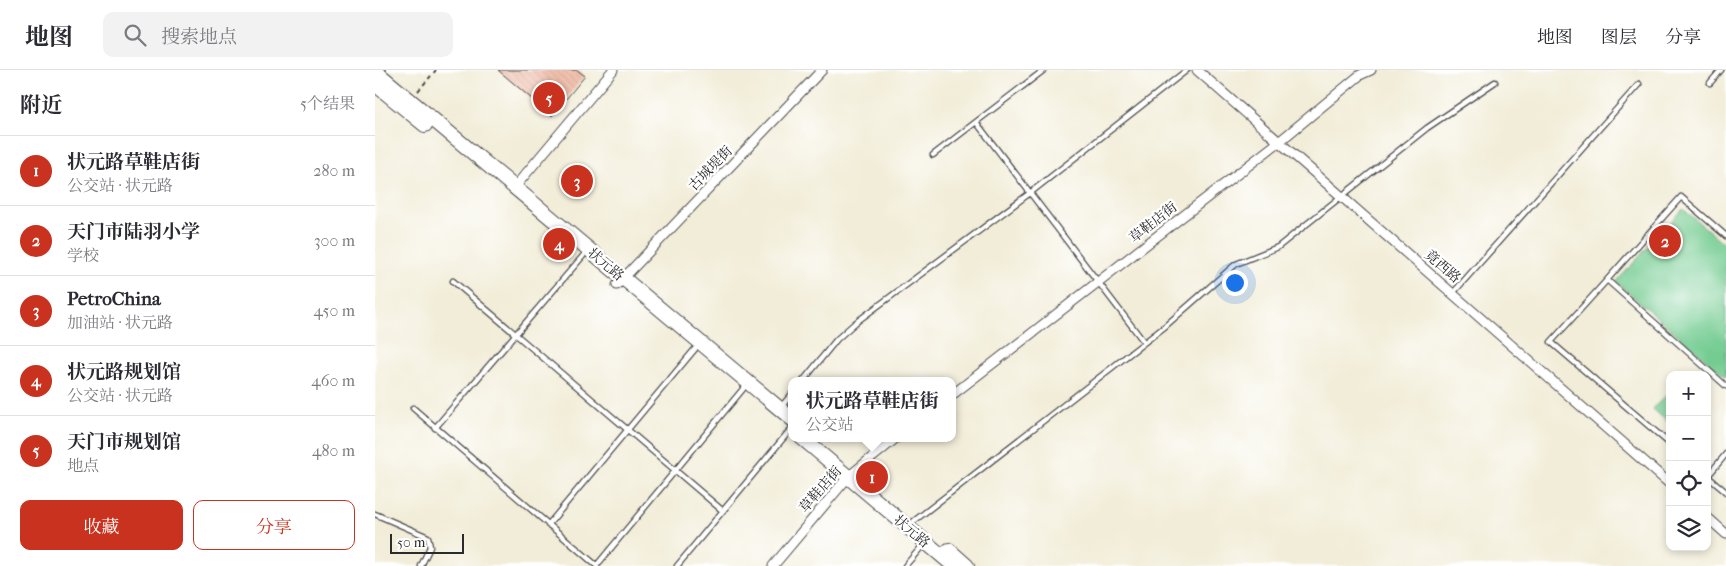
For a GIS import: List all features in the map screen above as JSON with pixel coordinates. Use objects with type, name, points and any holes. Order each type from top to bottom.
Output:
[{"type":"main road","points":[[386,70],[396,88]]},
{"type":"main road","name":"状元路","points":[[375,71],[514,188],[695,349],[788,424]]},
{"type":"main road","name":"状元路","points":[[375,84],[583,256],[620,282],[779,409],[788,421]]},
{"type":"main road","name":"状元路","points":[[810,442],[915,521],[967,566]]},
{"type":"main road","name":"状元路","points":[[819,442],[925,542],[954,566]]},
{"type":"street","points":[[514,188],[613,70]]},
{"type":"street","name":"古城堤街","points":[[620,282],[822,70]]},
{"type":"street","name":"竟西路","points":[[1197,70],[1666,480]]},
{"type":"street","name":"草鞋店街","points":[[956,392],[1280,141],[1360,75],[1371,70]]},
{"type":"street","name":"草鞋店街","points":[[773,566],[851,474],[891,442]]},
{"type":"street","points":[[1711,521],[1726,534]]},
{"type":"lane","points":[[933,155],[1044,70]]},
{"type":"lane","points":[[806,377],[837,339],[855,323],[1030,193],[1187,70]]},
{"type":"lane","points":[[1710,83],[1721,70]]},
{"type":"lane","points":[[915,521],[1144,342],[1236,264],[1278,247],[1427,128],[1495,82]]},
{"type":"lane","points":[[1453,293],[1639,84]]},
{"type":"lane","points":[[976,122],[1144,342]]},
{"type":"lane","points":[[1666,441],[1551,342],[1681,197],[1726,236]]},
{"type":"lane","points":[[435,428],[583,256]]},
{"type":"lane","points":[[1607,280],[1726,386]]},
{"type":"lane","points":[[453,281],[723,511]]},
{"type":"lane","points":[[549,525],[695,349]]},
{"type":"lane","points":[[413,408],[597,566],[743,389]]},
{"type":"lane","points":[[779,409],[788,399]]},
{"type":"lane","points":[[677,566],[788,436]]},
{"type":"lane","points":[[1711,472],[1726,454]]},
{"type":"lane","points":[[1711,480],[1726,492]]},
{"type":"lane","points":[[375,514],[428,537],[430,547],[421,566]]},
{"type":"lane","points":[[905,566],[925,542]]},
{"type":"path","points":[[411,101],[436,70]]},
{"type":"green space","points":[[1683,209],[1726,245],[1726,377],[1616,282]]},
{"type":"green space","points":[[1666,395],[1666,420],[1653,409]]},
{"type":"building","points":[[498,70],[577,70],[585,76],[552,116]]},
{"type":"place","name":"天门市规划馆","points":[[549,98]]},
{"type":"place","name":"PetroChina","points":[[577,181]]},
{"type":"place","name":"天门市陆羽小学","points":[[1665,241]]},
{"type":"place","name":"状元路规划馆","points":[[559,244]]},
{"type":"place","name":"状元路草鞋店街","points":[[872,477]]}]
